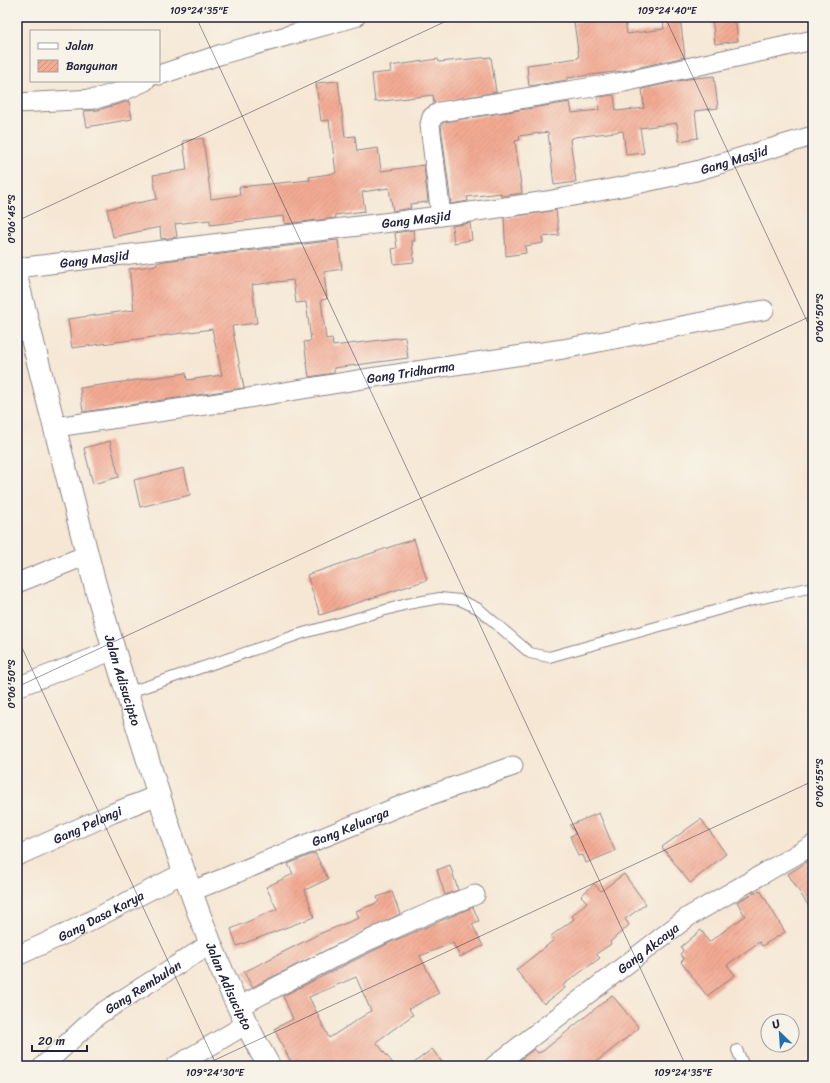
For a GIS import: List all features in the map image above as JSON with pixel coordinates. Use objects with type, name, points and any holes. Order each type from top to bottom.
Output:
[{"type":"main road","name":"Jalan Adisucipto","points":[[17,280],[56,427],[87,554],[114,650],[158,795],[187,883],[210,944],[242,1016],[270,1066]]},
{"type":"street","points":[[160,75],[222,54],[355,17]]},
{"type":"street","points":[[441,216],[430,125],[432,117],[440,112],[624,82],[813,40]]},
{"type":"street","points":[[17,103],[95,99],[123,91],[143,82]]},
{"type":"street","name":"Gang Masjid","points":[[17,268],[441,216],[546,201],[696,171],[809,137]]},
{"type":"street","name":"Gang Tridharma","points":[[56,427],[563,349],[764,310]]},
{"type":"street","points":[[17,583],[87,554]]},
{"type":"street","points":[[17,687],[114,650]]},
{"type":"street","name":"Gang Keluarga","points":[[187,883],[252,868],[385,812],[513,766]]},
{"type":"street","name":"Gang Pelangi","points":[[17,856],[113,813],[158,795]]},
{"type":"street","name":"Gang Akcaya","points":[[494,1066],[688,917],[813,845]]},
{"type":"street","name":"Gang Dasa Karya","points":[[17,956],[65,934],[187,883]]},
{"type":"street","points":[[176,1066],[242,1016],[321,963],[448,905],[475,895]]},
{"type":"street","name":"Gang Rembulan","points":[[43,1066],[98,1015],[210,944]]},
{"type":"lane","points":[[127,693],[300,634],[407,604],[440,598],[460,600],[479,609],[530,654],[549,657],[753,600],[813,587]]},
{"type":"lane","points":[[738,1050],[744,1066]]},
{"type":"building","points":[[663,17],[680,17],[685,57],[622,71],[567,78],[567,80],[529,86],[527,65],[579,58],[574,22],[597,20],[597,22],[625,19],[627,34],[664,29]]},
{"type":"building","points":[[712,17],[735,17],[738,41],[715,44]]},
{"type":"building","points":[[491,57],[496,92],[434,103],[433,95],[375,102],[372,74],[391,72],[390,66],[438,59],[439,62]]},
{"type":"building","points":[[714,76],[718,108],[695,111],[698,138],[679,141],[677,123],[640,128],[644,153],[626,155],[623,131],[575,137],[570,139],[576,182],[554,185],[548,132],[519,136],[520,140],[515,141],[522,193],[501,196],[501,193],[467,197],[468,201],[451,204],[441,126],[444,122],[570,102],[572,113],[599,110],[598,97],[614,95],[616,111],[644,108],[642,89],[688,79]]},
{"type":"building","points":[[338,81],[345,137],[355,136],[357,151],[378,148],[381,171],[424,165],[428,202],[410,204],[411,208],[393,211],[389,188],[362,192],[365,211],[335,215],[336,218],[285,224],[284,216],[210,225],[210,220],[175,224],[177,237],[161,239],[160,227],[113,237],[107,209],[157,199],[153,175],[187,170],[183,141],[203,138],[211,199],[240,195],[239,187],[310,180],[309,177],[336,173],[329,120],[321,121],[316,83]]},
{"type":"building","points":[[129,101],[132,119],[87,127],[84,111],[98,110]]},
{"type":"building","points":[[556,210],[559,235],[542,237],[543,243],[525,246],[526,253],[506,256],[504,218]]},
{"type":"building","points":[[470,223],[472,240],[454,243],[452,226]]},
{"type":"building","points":[[413,230],[415,241],[412,241],[414,262],[394,264],[392,249],[397,248],[395,233]]},
{"type":"building","points":[[338,240],[342,269],[324,272],[327,299],[321,300],[326,339],[332,338],[333,346],[405,337],[408,358],[334,368],[334,373],[309,377],[304,342],[311,341],[306,302],[296,303],[293,280],[252,285],[257,323],[232,326],[244,388],[83,412],[80,388],[186,373],[187,380],[222,375],[212,329],[72,348],[68,319],[134,310],[129,269],[157,265],[157,263],[164,261]]},
{"type":"building","points":[[110,441],[119,477],[93,484],[84,448]]},
{"type":"building","points":[[184,468],[190,495],[140,507],[134,480]]},
{"type":"building","points":[[414,539],[427,580],[320,615],[307,575]]},
{"type":"building","points":[[599,813],[615,851],[586,863],[583,855],[578,856],[570,836],[576,834],[570,825]]},
{"type":"building","points":[[701,819],[726,854],[690,883],[662,847]]},
{"type":"building","points":[[315,853],[328,879],[305,890],[314,917],[237,946],[231,929],[277,909],[266,887],[293,874],[288,864]]},
{"type":"building","points":[[808,861],[813,870],[813,913],[788,874]]},
{"type":"building","points":[[450,865],[458,890],[445,895],[437,870]]},
{"type":"building","points":[[624,874],[646,904],[625,919],[629,925],[610,942],[611,944],[596,954],[600,958],[563,985],[565,988],[544,1004],[516,970],[554,940],[551,936],[574,919],[572,916],[587,902],[581,896],[594,884],[601,891]]},
{"type":"building","points":[[760,890],[785,932],[762,946],[759,942],[727,965],[735,975],[707,996],[681,962],[684,959],[680,954],[683,951],[681,947],[701,930],[709,942],[745,916],[737,902]]},
{"type":"building","points":[[392,892],[400,914],[252,987],[244,972],[319,934],[359,918],[356,911],[379,902],[377,897]]},
{"type":"building","points":[[473,907],[479,921],[472,924],[483,946],[460,957],[453,943],[420,956],[439,993],[409,1009],[413,1015],[376,1042],[395,1066],[293,1066],[274,1029],[293,1019],[283,996],[389,943]],"holes":[[[356,977],[371,1011],[329,1038],[309,997]]]},
{"type":"building","points":[[612,995],[639,1028],[591,1066],[521,1066],[523,1064],[520,1060],[534,1049],[538,1053],[543,1051]]},
{"type":"building","points":[[432,1049],[445,1066],[410,1066]]}]
